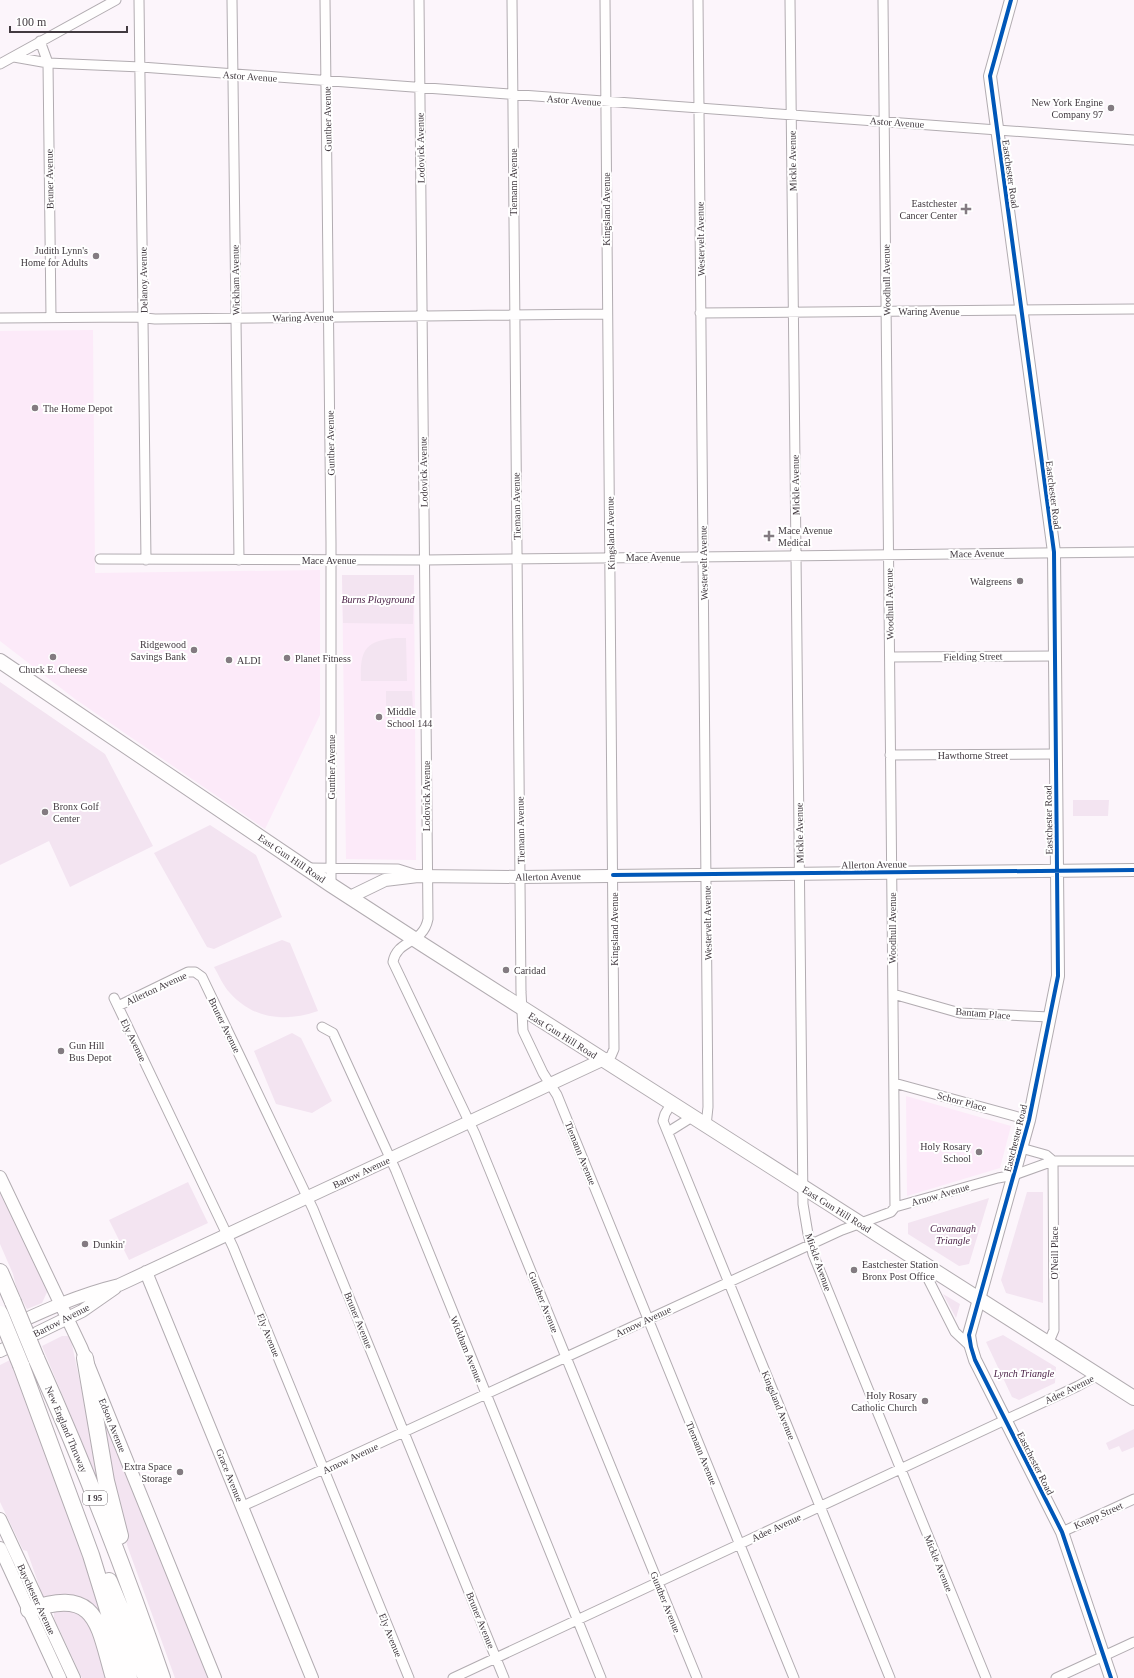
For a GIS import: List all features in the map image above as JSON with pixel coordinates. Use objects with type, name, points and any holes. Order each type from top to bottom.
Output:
[{"type":"highway","name":"New England Thruway","points":[[0,1272],[72,1438],[162,1678]]},
{"type":"highway","name":"New England Thruway","points":[[0,1314],[21,1364],[72,1499],[103,1592],[129,1678]]},
{"type":"highway","points":[[85,1358],[106,1481],[148,1640]]},
{"type":"highway","points":[[72,1499],[118,1602],[146,1678]]},
{"type":"highway","points":[[35,1608],[50,1603],[67,1602],[79,1605],[89,1612],[100,1629],[114,1678]]},
{"type":"main road","name":"Eastchester Road","points":[[1011,0],[990,76],[1054,552],[1058,976],[1029,1120],[978,1298],[969,1335],[971,1347],[1005,1420],[1062,1532],[1110,1678]]},
{"type":"main road","name":"East Gun Hill Road","points":[[0,661],[331,885],[414,939],[1134,1398]]},
{"type":"main road","name":"Allerton Avenue","points":[[350,897],[385,880],[399,877],[422,876],[521,877],[1134,870]]},
{"type":"main road","name":"Bartow Avenue","points":[[0,1331],[61,1304],[99,1290],[119,1285],[602,1060]]},
{"type":"main road","name":"Edson Avenue","points":[[0,1176],[68,1318],[215,1678]]},
{"type":"main road","name":"Grace Avenue","points":[[146,1272],[243,1506],[312,1678]]},
{"type":"main road","name":"Bartow Avenue","points":[[0,1351],[68,1318],[102,1298],[119,1285]]},
{"type":"main road","name":"Baychester Avenue","points":[[0,1519],[35,1608],[60,1678]]},
{"type":"main road","name":"Baychester Avenue","points":[[0,1548],[74,1678]]},
{"type":"street","points":[[0,64],[116,0]]},
{"type":"street","name":"Delanoy Avenue","points":[[139,0],[146,560]]},
{"type":"street","name":"Wickham Avenue","points":[[232,0],[239,560]]},
{"type":"street","name":"Gunther Avenue","points":[[325,0],[331,560],[331,885]]},
{"type":"street","name":"Lodovick Avenue","points":[[414,939],[424,931],[426,925],[422,876],[424,560],[419,0]]},
{"type":"street","name":"Tiemann Avenue","points":[[512,0],[514,315],[523,1031],[543,1073],[560,1102],[794,1678]]},
{"type":"street","name":"Kingsland Avenue","points":[[602,1060],[611,1056],[614,1049],[605,0]]},
{"type":"street","name":"Westervelt Avenue","points":[[698,0],[708,1107],[706,1126]]},
{"type":"street","name":"Mickle Avenue","points":[[790,0],[803,1204],[811,1244],[986,1678]]},
{"type":"street","name":"Woodhull Avenue","points":[[883,0],[895,1207]]},
{"type":"street","name":"Bruner Avenue","points":[[40,41],[48,63],[51,318]]},
{"type":"street","name":"Astor Avenue","points":[[14,57],[48,63],[232,74],[512,96],[791,114],[1134,140]]},
{"type":"street","name":"Waring Avenue","points":[[700,313],[1134,309]]},
{"type":"street","name":"Waring Avenue","points":[[0,318],[235,318],[607,314]]},
{"type":"street","name":"Mace Avenue","points":[[100,559],[424,560],[1134,552]]},
{"type":"street","name":"Fielding Street","points":[[890,658],[1055,656]]},
{"type":"street","name":"Hawthorne Street","points":[[890,755],[1056,754]]},
{"type":"street","name":"Allerton Avenue","points":[[306,868],[398,869],[422,876]]},
{"type":"street","name":"Gunther Avenue","points":[[414,939],[397,951],[393,962],[470,1121],[697,1678]]},
{"type":"street","name":"Allerton Avenue","points":[[116,1002],[188,972],[195,972]]},
{"type":"street","name":"Bruner Avenue","points":[[195,972],[202,977],[308,1197],[504,1678]]},
{"type":"street","name":"Bantam Place","points":[[893,994],[960,1013],[1050,1017]]},
{"type":"street","name":"Ely Avenue","points":[[116,1002],[227,1235],[409,1678]]},
{"type":"street","name":"Wickham Avenue","points":[[322,1027],[333,1033],[389,1159],[601,1678]]},
{"type":"street","name":"Schorr Place","points":[[894,1083],[1029,1120]]},
{"type":"street","name":"Kingsland Avenue","points":[[671,1104],[663,1121],[890,1678]]},
{"type":"street","points":[[668,1132],[692,1117]]},
{"type":"street","name":"Arnow Avenue","points":[[1021,1148],[1046,1155],[1053,1161]]},
{"type":"street","name":"Arnow Avenue","points":[[243,1506],[324,1470],[811,1244],[891,1212],[895,1207],[1014,1175],[1053,1161],[1134,1161]]},
{"type":"street","name":"O'Neill Place","points":[[1048,1344],[1054,1330],[1053,1161]]},
{"type":"street","name":"Eastchester Road","points":[[919,1262],[955,1332],[971,1347]]},
{"type":"street","name":"Adee Avenue","points":[[453,1678],[1078,1386],[1098,1375]]},
{"type":"street","name":"Knapp Street","points":[[1062,1532],[1134,1499]]},
{"type":"street","points":[[1056,1678],[1134,1642]]},
{"type":"shaded area","points":[[93,330],[95,573],[320,570],[320,715],[265,829],[75,699],[0,641],[0,331]]},
{"type":"shaded area","name":"Middle School 144","points":[[342,575],[414,575],[416,860],[346,859]]},
{"type":"shaded area","points":[[906,1096],[1011,1126],[1000,1168],[907,1196]]},
{"type":"green space","name":"Burns Playground","points":[[342,575],[414,575],[413,624],[343,623]]},
{"type":"green space","points":[[406,638],[407,681],[361,681],[363,655],[366,649],[371,645],[385,639]]},
{"type":"green space","points":[[0,682],[105,754],[153,846],[70,887],[49,841],[0,865]]},
{"type":"green space","points":[[386,691],[412,691],[413,709],[386,709]]},
{"type":"green space","points":[[1073,800],[1109,800],[1108,816],[1073,816]]},
{"type":"green space","points":[[210,825],[256,855],[282,917],[214,949],[207,947],[154,853]]},
{"type":"green space","points":[[282,940],[290,943],[318,1011],[294,1017],[282,1017],[271,1016],[249,1009],[230,993],[223,984],[214,967]]},
{"type":"green space","points":[[292,1033],[301,1038],[332,1101],[312,1113],[276,1104],[254,1051]]},
{"type":"green space","points":[[188,1182],[208,1223],[129,1260],[109,1220]]},
{"type":"green space","points":[[0,1190],[48,1290],[42,1303],[27,1309],[17,1290],[13,1274],[0,1244]]},
{"type":"green space","points":[[1027,1192],[1043,1192],[1043,1303],[1006,1293],[1001,1280]]},
{"type":"green space","name":"Cavanaugh Triangle","points":[[989,1198],[969,1264],[959,1266],[908,1234],[908,1223]]},
{"type":"green space","points":[[943,1294],[960,1304],[956,1318]]},
{"type":"green space","name":"Lynch Triangle","points":[[1003,1335],[1056,1367],[1055,1383],[1019,1400],[1012,1397],[986,1342]]},
{"type":"green space","points":[[62,1336],[68,1336],[71,1340],[101,1481],[98,1481],[42,1346]]},
{"type":"green space","points":[[10,1360],[73,1526],[103,1622],[43,1597],[27,1551],[23,1550],[0,1502],[0,1365]]},
{"type":"green space","points":[[104,1418],[209,1678],[175,1678],[127,1545],[105,1437]]},
{"type":"green space","points":[[1134,1429],[1134,1447],[1122,1452],[1119,1446],[1109,1450],[1106,1443]]},
{"type":"green space","points":[[54,1610],[70,1610],[85,1618],[94,1631],[98,1653],[108,1678],[82,1678],[54,1618]]},
{"type":"cycle path","points":[[1011,0],[990,76],[1054,552],[1058,976],[1029,1120],[969,1335],[975,1360],[1062,1532],[1111,1678]]},
{"type":"cycle path","points":[[613,875],[1134,870]]},
{"type":"place","name":"New York Engine Company 97","points":[[1111,108]]},
{"type":"place","name":"Eastchester Cancer Center","points":[[966,209]]},
{"type":"place","name":"Judith Lynn's Home for Adults","points":[[96,256]]},
{"type":"place","name":"The Home Depot","points":[[35,408]]},
{"type":"place","name":"Mace Avenue Medical","points":[[769,536]]},
{"type":"place","name":"Walgreens","points":[[1020,581]]},
{"type":"place","name":"Ridgewood Savings Bank","points":[[194,650]]},
{"type":"place","name":"Chuck E. Cheese","points":[[53,657]]},
{"type":"place","name":"Planet Fitness","points":[[287,658]]},
{"type":"place","name":"ALDI","points":[[229,660]]},
{"type":"place","name":"Middle School 144","points":[[379,717]]},
{"type":"place","name":"Bronx Golf Center","points":[[45,812]]},
{"type":"place","name":"Caridad","points":[[506,970]]},
{"type":"place","name":"Gun Hill Bus Depot","points":[[61,1051]]},
{"type":"place","name":"Holy Rosary School","points":[[979,1152]]},
{"type":"place","name":"Dunkin'","points":[[85,1244]]},
{"type":"place","name":"Eastchester Station Bronx Post Office","points":[[854,1270]]},
{"type":"place","name":"Holy Rosary Catholic Church","points":[[925,1401]]},
{"type":"place","name":"Extra Space Storage","points":[[180,1472]]}]
